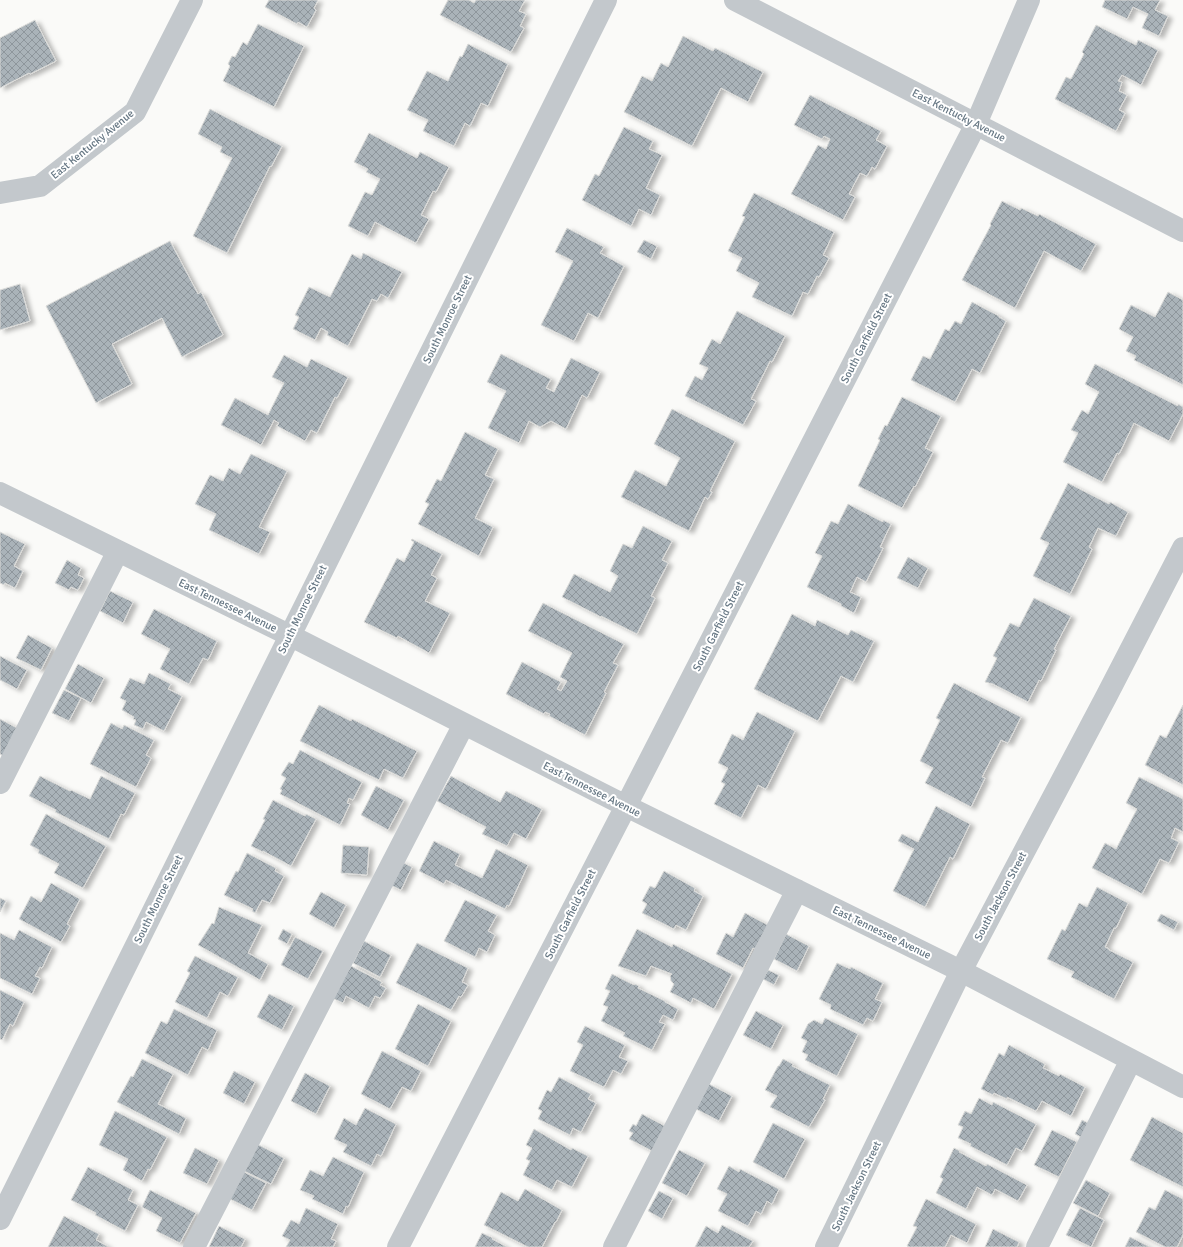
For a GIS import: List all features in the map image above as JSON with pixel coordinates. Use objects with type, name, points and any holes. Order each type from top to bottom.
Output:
[{"type":"street","name":"East Kentucky Avenue","points":[[0,193],[40,186],[135,112],[192,0]]},
{"type":"street","name":"South Monroe Street","points":[[0,1219],[606,0]]},
{"type":"street","name":"East Kentucky Avenue","points":[[735,0],[1183,231]]},
{"type":"street","name":"South Garfield Street","points":[[398,1247],[976,124],[1029,0]]},
{"type":"street","name":"East Tennessee Avenue","points":[[0,493],[289,635],[626,806],[961,971],[1183,1086]]},
{"type":"street","name":"South Jackson Street","points":[[826,1247],[961,971],[1183,548]]},
{"type":"street","points":[[0,783],[118,551]]},
{"type":"street","points":[[194,1247],[464,724]]},
{"type":"street","points":[[614,1247],[797,890]]},
{"type":"street","points":[[1037,1247],[1131,1060]]},
{"type":"building","points":[[269,0],[318,0],[314,8],[316,10],[307,27],[298,22],[297,24],[265,7]]},
{"type":"building","points":[[448,0],[469,0],[474,3],[476,0],[525,0],[519,11],[526,14],[520,26],[524,28],[511,52],[440,15]]},
{"type":"building","points":[[1105,0],[1160,0],[1155,10],[1168,16],[1159,36],[1142,28],[1148,14],[1133,7],[1127,19],[1102,7]]},
{"type":"building","points":[[35,20],[56,61],[0,88],[0,38]]},
{"type":"building","points":[[258,24],[304,46],[274,107],[223,81],[230,66],[228,64],[232,56],[235,57],[243,42],[247,45]]},
{"type":"building","points":[[1096,25],[1136,45],[1138,40],[1158,50],[1141,85],[1122,75],[1118,81],[1122,82],[1119,91],[1127,95],[1119,110],[1125,113],[1116,131],[1055,99],[1066,77],[1071,79],[1084,54],[1082,52]]},
{"type":"building","points":[[683,36],[713,51],[715,48],[763,72],[748,102],[721,88],[692,146],[624,112],[642,76],[652,81],[661,63],[668,67]]},
{"type":"building","points":[[468,44],[508,64],[488,106],[481,103],[470,126],[465,123],[454,146],[423,131],[428,120],[407,110],[427,71],[448,81],[460,56],[462,57]]},
{"type":"building","points":[[810,95],[881,131],[876,140],[887,146],[875,169],[872,167],[867,176],[860,173],[849,194],[855,197],[843,220],[791,194],[818,145],[826,149],[830,139],[824,136],[822,139],[794,125]]},
{"type":"building","points":[[210,109],[282,146],[271,167],[270,166],[227,253],[193,236],[232,158],[220,152],[222,147],[198,134]]},
{"type":"building","points":[[624,127],[653,141],[649,149],[662,155],[646,188],[660,195],[651,215],[639,209],[631,226],[582,200],[595,174],[599,176]]},
{"type":"building","points":[[369,133],[417,158],[420,152],[449,167],[436,192],[433,191],[421,215],[429,219],[416,243],[375,222],[368,236],[348,226],[365,192],[372,195],[380,179],[366,172],[368,169],[354,162]]},
{"type":"building","points":[[754,193],[834,232],[823,255],[829,258],[819,277],[817,276],[808,294],[803,292],[792,316],[752,297],[759,283],[736,271],[742,258],[728,251],[745,217],[742,216]]},
{"type":"building","points":[[1002,201],[1020,210],[1021,208],[1038,216],[1039,214],[1096,244],[1081,271],[1044,251],[1015,308],[962,280]]},
{"type":"building","points":[[567,228],[604,247],[600,253],[624,266],[598,318],[588,313],[574,341],[541,325],[573,261],[555,252]]},
{"type":"building","points":[[644,240],[657,246],[651,259],[637,252]]},
{"type":"building","points":[[170,241],[198,294],[201,292],[223,335],[182,357],[162,318],[112,344],[132,384],[96,403],[46,306]]},
{"type":"building","points":[[363,253],[402,272],[388,298],[381,294],[377,301],[372,299],[348,346],[327,335],[328,332],[321,328],[315,340],[293,329],[299,317],[295,315],[309,287],[330,297],[352,254],[361,259]]},
{"type":"building","points":[[20,284],[30,321],[0,330],[0,290]]},
{"type":"building","points":[[1168,292],[1183,300],[1183,385],[1134,360],[1136,356],[1126,351],[1133,337],[1119,329],[1131,305],[1155,317]]},
{"type":"building","points":[[972,302],[1006,321],[980,373],[972,369],[955,402],[911,380],[923,356],[930,359],[945,329],[949,331],[955,321],[961,324]]},
{"type":"building","points":[[737,311],[785,336],[772,362],[770,361],[751,399],[756,401],[743,425],[685,396],[695,376],[702,380],[708,368],[699,364],[712,339],[720,344]]},
{"type":"building","points":[[501,354],[551,379],[546,388],[554,392],[571,358],[600,372],[587,398],[582,395],[566,429],[551,421],[540,427],[529,421],[519,443],[488,428],[506,391],[487,382]]},
{"type":"building","points":[[284,355],[307,367],[311,359],[348,377],[337,398],[335,397],[317,433],[311,430],[305,441],[277,426],[279,423],[274,420],[261,445],[221,425],[235,398],[268,415],[284,383],[272,377]]},
{"type":"building","points":[[1095,364],[1178,406],[1178,404],[1183,407],[1183,414],[1169,441],[1134,423],[1119,454],[1117,453],[1102,482],[1063,462],[1078,433],[1071,430],[1082,410],[1088,414],[1099,392],[1085,384]]},
{"type":"building","points":[[902,397],[941,416],[925,448],[933,452],[915,487],[914,486],[902,508],[858,486],[880,440],[878,439],[885,425],[887,426]]},
{"type":"building","points":[[672,409],[735,441],[710,491],[712,492],[708,499],[705,497],[689,531],[621,497],[635,470],[666,486],[680,458],[654,444]]},
{"type":"building","points":[[465,432],[498,449],[485,475],[494,479],[475,518],[493,527],[479,556],[418,524],[429,504],[425,502],[437,479],[441,481]]},
{"type":"building","points":[[251,454],[287,471],[259,527],[270,532],[259,554],[209,530],[216,514],[195,504],[210,475],[223,481],[229,468],[240,474]]},
{"type":"building","points":[[1068,483],[1128,512],[1116,536],[1098,528],[1089,547],[1092,549],[1070,594],[1033,576],[1049,543],[1040,539]]},
{"type":"building","points":[[848,504],[883,522],[883,520],[891,524],[880,547],[883,548],[866,582],[857,577],[850,592],[861,597],[854,613],[841,606],[841,604],[807,587],[822,556],[815,553],[831,521],[838,524]]},
{"type":"building","points":[[643,526],[672,541],[662,560],[668,563],[651,596],[655,598],[637,634],[562,597],[574,574],[610,592],[618,576],[610,571],[623,544],[632,548]]},
{"type":"building","points":[[0,532],[25,544],[14,566],[23,571],[15,588],[5,583],[4,585],[0,583]]},
{"type":"building","points":[[412,539],[442,554],[431,575],[437,578],[425,601],[450,613],[429,653],[398,636],[397,638],[364,622],[397,558],[404,562],[414,542],[411,540]]},
{"type":"building","points":[[908,557],[928,568],[918,588],[897,578]]},
{"type":"building","points":[[67,560],[81,568],[78,575],[84,578],[78,590],[71,587],[69,590],[55,583]]},
{"type":"building","points":[[110,591],[133,602],[123,623],[100,611]]},
{"type":"building","points":[[1034,598],[1071,616],[1054,649],[1056,650],[1041,681],[1039,680],[1028,702],[993,684],[985,682],[997,658],[993,656],[1010,623],[1019,627]]},
{"type":"building","points":[[543,603],[624,644],[613,663],[618,665],[604,692],[606,693],[585,735],[549,716],[550,714],[545,712],[544,714],[506,694],[522,662],[561,682],[557,689],[561,691],[567,681],[560,677],[572,653],[528,631]]},
{"type":"building","points":[[154,609],[217,641],[208,660],[203,658],[189,684],[160,669],[170,649],[141,634]]},
{"type":"building","points":[[792,614],[815,626],[817,620],[848,635],[851,630],[874,641],[853,682],[841,676],[818,721],[754,689]]},
{"type":"building","points":[[28,635],[52,648],[41,670],[16,658]]},
{"type":"building","points":[[0,656],[27,670],[17,689],[0,680]]},
{"type":"building","points":[[78,664],[104,678],[91,703],[65,689]]},
{"type":"building","points":[[149,673],[171,684],[168,689],[182,696],[164,731],[146,722],[143,729],[134,725],[136,720],[133,719],[134,717],[122,710],[126,701],[120,698],[130,678],[144,684]]},
{"type":"building","points":[[954,683],[1021,717],[1008,743],[1001,740],[982,777],[985,778],[971,807],[925,783],[933,768],[920,761],[940,720],[936,718]]},
{"type":"building","points":[[64,690],[81,698],[69,721],[52,713]]},
{"type":"building","points":[[319,705],[351,721],[352,719],[417,751],[403,778],[384,769],[379,780],[300,741]]},
{"type":"building","points":[[1183,705],[1183,785],[1145,765],[1160,735],[1166,738]]},
{"type":"building","points":[[757,712],[795,731],[766,789],[758,785],[741,818],[714,804],[725,784],[721,782],[728,768],[718,763],[732,734],[743,740]]},
{"type":"building","points":[[0,719],[17,728],[3,756],[0,754]]},
{"type":"building","points":[[111,723],[122,729],[124,725],[154,740],[146,755],[151,758],[136,787],[90,764]]},
{"type":"building","points":[[300,750],[362,782],[353,800],[349,798],[347,803],[350,804],[340,825],[280,794],[282,790],[280,789],[286,778],[281,775],[289,762],[293,764]]},
{"type":"building","points":[[40,776],[90,799],[101,776],[135,793],[124,815],[121,814],[109,839],[55,812],[56,810],[29,796]]},
{"type":"building","points":[[451,776],[500,802],[506,791],[542,809],[526,839],[514,833],[507,846],[482,834],[486,827],[437,801]]},
{"type":"building","points":[[1139,777],[1183,799],[1183,832],[1175,828],[1171,838],[1179,842],[1169,863],[1160,859],[1142,894],[1092,868],[1105,843],[1116,849],[1137,809],[1126,803]]},
{"type":"building","points":[[376,786],[404,800],[388,830],[361,815]]},
{"type":"building","points":[[273,800],[305,816],[306,814],[316,819],[291,866],[251,846],[265,820],[263,819]]},
{"type":"building","points":[[936,806],[970,824],[953,859],[950,857],[925,907],[893,891],[914,849],[898,841],[902,834],[918,842]]},
{"type":"building","points":[[46,814],[106,846],[83,888],[54,873],[59,864],[38,853],[39,850],[30,845]]},
{"type":"building","points":[[434,841],[460,854],[455,865],[482,878],[496,849],[528,865],[509,906],[507,905],[505,909],[446,880],[444,884],[419,871]]},
{"type":"building","points":[[343,845],[369,847],[367,875],[341,873]]},
{"type":"building","points":[[247,853],[276,868],[275,871],[284,876],[270,903],[262,900],[255,913],[252,911],[253,909],[224,895],[236,871],[238,872]]},
{"type":"building","points":[[400,861],[412,867],[401,890],[388,884]]},
{"type":"building","points":[[664,871],[695,888],[694,891],[703,896],[686,930],[676,925],[674,929],[642,913],[647,904],[642,901],[650,886],[655,888]]},
{"type":"building","points":[[51,883],[80,899],[67,924],[70,926],[61,942],[19,919],[31,896],[41,902]]},
{"type":"building","points":[[1097,887],[1128,903],[1105,947],[1133,962],[1114,999],[1071,977],[1074,972],[1047,959],[1062,929],[1065,931],[1079,903],[1087,907]]},
{"type":"building","points":[[321,892],[346,905],[334,928],[309,914]]},
{"type":"building","points":[[0,898],[6,901],[0,912]]},
{"type":"building","points":[[465,900],[497,915],[488,931],[495,935],[487,952],[479,948],[475,957],[444,941]]},
{"type":"building","points":[[219,907],[262,925],[248,953],[268,964],[260,980],[198,945],[212,923],[214,924]]},
{"type":"building","points":[[745,913],[768,925],[755,949],[753,948],[743,968],[716,954],[726,933],[733,937]]},
{"type":"building","points":[[1161,914],[1178,922],[1174,930],[1157,921]]},
{"type":"building","points":[[283,929],[292,934],[287,944],[278,939]]},
{"type":"building","points":[[637,929],[672,947],[673,944],[732,974],[714,1009],[693,998],[691,1003],[670,992],[674,984],[671,981],[670,976],[672,974],[651,966],[646,976],[618,966]]},
{"type":"building","points":[[19,930],[52,947],[42,968],[40,967],[35,976],[40,978],[32,994],[0,978],[0,933],[14,940]]},
{"type":"building","points":[[786,934],[809,946],[797,971],[774,959]]},
{"type":"building","points":[[295,937],[323,951],[308,979],[281,965]]},
{"type":"building","points":[[364,941],[391,955],[380,977],[353,963]]},
{"type":"building","points":[[417,943],[468,968],[462,982],[468,985],[461,997],[459,996],[451,1010],[396,983]]},
{"type":"building","points":[[195,956],[238,977],[228,996],[220,992],[207,1018],[175,1002],[190,973],[187,971]]},
{"type":"building","points":[[837,963],[850,969],[851,967],[883,983],[875,999],[882,1002],[873,1021],[867,1018],[863,1025],[830,1009],[831,1005],[819,999]]},
{"type":"building","points":[[351,966],[382,982],[380,985],[386,988],[380,998],[375,996],[369,1008],[346,996],[343,1003],[332,998]]},
{"type":"building","points":[[768,970],[779,975],[774,985],[763,979]]},
{"type":"building","points":[[612,974],[639,986],[638,988],[678,1009],[673,1020],[663,1015],[659,1022],[665,1024],[652,1050],[623,1036],[625,1033],[601,1021],[608,1007],[603,1005],[610,991],[605,989]]},
{"type":"building","points":[[0,990],[24,1002],[13,1026],[10,1024],[2,1040],[0,1039]]},
{"type":"building","points":[[269,994],[294,1006],[282,1030],[257,1017]]},
{"type":"building","points":[[418,1004],[451,1021],[428,1066],[395,1049]]},
{"type":"building","points":[[174,1009],[217,1030],[208,1050],[202,1047],[188,1075],[145,1053],[161,1021],[167,1024]]},
{"type":"building","points":[[756,1011],[783,1025],[771,1049],[743,1035]]},
{"type":"building","points":[[825,1018],[858,1034],[837,1076],[805,1060],[808,1055],[802,1052],[807,1041],[801,1038],[808,1024],[814,1020],[822,1024]]},
{"type":"building","points":[[585,1026],[625,1045],[619,1057],[628,1061],[621,1074],[613,1070],[604,1087],[570,1071],[583,1045],[577,1042]]},
{"type":"building","points":[[1009,1045],[1045,1064],[1043,1068],[1059,1076],[1060,1074],[1085,1087],[1071,1116],[1042,1101],[1036,1111],[1007,1097],[1007,1099],[994,1093],[993,1095],[981,1089],[999,1053],[1004,1056]]},
{"type":"building","points":[[382,1051],[421,1071],[411,1091],[402,1087],[390,1109],[361,1094]]},
{"type":"building","points":[[142,1059],[173,1074],[158,1104],[186,1118],[179,1134],[117,1102],[131,1076],[133,1077]]},
{"type":"building","points":[[783,1059],[793,1064],[792,1066],[830,1085],[823,1099],[825,1100],[809,1127],[770,1107],[777,1096],[765,1090]]},
{"type":"building","points":[[234,1071],[255,1082],[244,1104],[223,1093]]},
{"type":"building","points":[[305,1073],[330,1086],[316,1114],[291,1101]]},
{"type":"building","points":[[559,1077],[591,1094],[588,1099],[596,1103],[581,1132],[573,1128],[570,1135],[538,1119],[542,1111],[538,1109],[547,1090],[551,1092]]},
{"type":"building","points":[[709,1084],[732,1096],[719,1121],[696,1109]]},
{"type":"building","points":[[979,1098],[992,1105],[993,1102],[1036,1124],[1022,1151],[1016,1148],[1007,1165],[970,1146],[971,1144],[958,1138],[963,1127],[958,1125],[965,1111],[971,1114]]},
{"type":"building","points":[[365,1108],[396,1124],[381,1156],[377,1154],[371,1166],[343,1152],[347,1145],[334,1139],[344,1118],[356,1125]]},
{"type":"building","points":[[115,1111],[167,1137],[150,1170],[148,1169],[142,1181],[123,1170],[128,1159],[99,1145]]},
{"type":"building","points":[[642,1114],[665,1126],[652,1151],[629,1139],[633,1133],[629,1131],[633,1124],[636,1126]]},
{"type":"building","points":[[1152,1117],[1183,1133],[1183,1187],[1130,1160]]},
{"type":"building","points":[[1082,1120],[1090,1124],[1083,1138],[1075,1134]]},
{"type":"building","points":[[773,1123],[805,1139],[784,1179],[753,1162]]},
{"type":"building","points":[[534,1129],[571,1150],[572,1148],[588,1156],[572,1187],[557,1180],[552,1190],[523,1175],[530,1161],[526,1159],[532,1148],[526,1145]]},
{"type":"building","points":[[1052,1130],[1077,1142],[1059,1177],[1034,1165]]},
{"type":"building","points":[[257,1144],[284,1158],[271,1184],[244,1171]]},
{"type":"building","points":[[195,1148],[219,1160],[207,1184],[183,1173]]},
{"type":"building","points":[[954,1148],[986,1166],[987,1164],[1027,1185],[1018,1201],[995,1189],[992,1195],[977,1187],[966,1209],[936,1193],[943,1179],[940,1177]]},
{"type":"building","points":[[679,1150],[705,1163],[687,1196],[662,1183]]},
{"type":"building","points":[[333,1157],[364,1172],[348,1207],[346,1206],[343,1214],[312,1199],[314,1196],[300,1190],[310,1170],[323,1176]]},
{"type":"building","points":[[729,1166],[739,1172],[740,1169],[779,1189],[772,1204],[767,1201],[761,1214],[756,1211],[748,1226],[718,1211],[727,1194],[717,1189]]},
{"type":"building","points":[[88,1167],[133,1190],[128,1200],[138,1205],[125,1231],[71,1200]]},
{"type":"building","points":[[242,1171],[266,1183],[252,1210],[228,1198]]},
{"type":"building","points":[[1086,1180],[1110,1193],[1098,1216],[1073,1203]]},
{"type":"building","points":[[525,1189],[562,1210],[542,1247],[528,1247],[484,1225],[501,1192],[518,1201]]},
{"type":"building","points":[[150,1190],[196,1213],[180,1243],[156,1231],[162,1218],[142,1207]]},
{"type":"building","points":[[1165,1190],[1183,1199],[1183,1235],[1177,1247],[1165,1247],[1136,1232],[1149,1207],[1155,1210]]},
{"type":"building","points":[[659,1191],[673,1198],[662,1219],[648,1211]]},
{"type":"building","points":[[926,1199],[976,1224],[967,1243],[951,1235],[945,1247],[907,1246],[917,1227],[913,1226]]},
{"type":"building","points":[[306,1208],[338,1224],[331,1239],[336,1241],[333,1247],[286,1247],[290,1240],[282,1236],[291,1220],[299,1224]]},
{"type":"building","points":[[1080,1208],[1104,1220],[1091,1247],[1066,1235]]},
{"type":"building","points":[[64,1216],[99,1234],[96,1240],[109,1247],[48,1247]]},
{"type":"building","points":[[722,1225],[753,1241],[749,1247],[695,1247],[706,1226],[718,1233]]},
{"type":"building","points":[[219,1226],[245,1239],[241,1247],[209,1247]]},
{"type":"building","points":[[993,1229],[1019,1242],[1017,1247],[985,1247]]},
{"type":"building","points":[[482,1233],[493,1238],[492,1239],[507,1247],[475,1247]]},
{"type":"building","points":[[1130,1237],[1150,1247],[1125,1247]]}]
